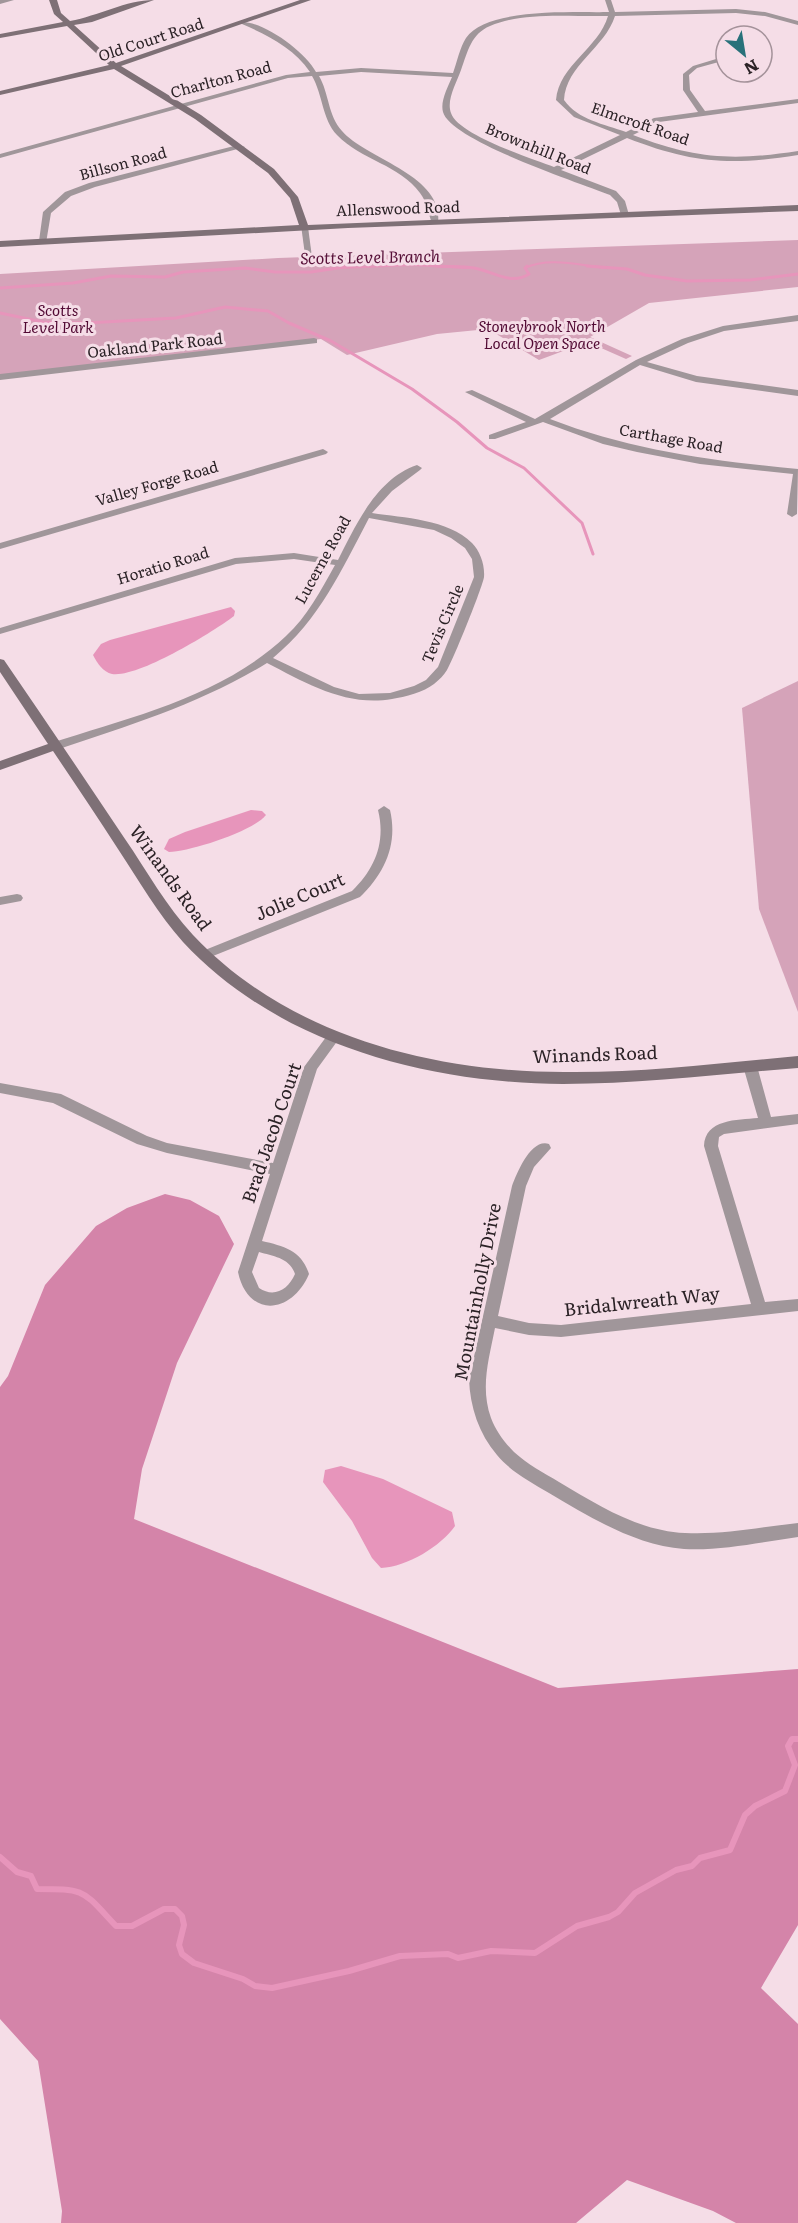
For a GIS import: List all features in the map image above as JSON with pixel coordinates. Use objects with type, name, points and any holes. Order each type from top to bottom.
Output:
[{"type":"street","points":[[0,2],[11,0]]},
{"type":"street","points":[[53,0],[54,8],[68,24],[115,66],[241,147],[284,183],[301,213],[309,255]]},
{"type":"street","points":[[0,36],[104,17],[150,0]]},
{"type":"street","name":"Old Court Road","points":[[0,93],[115,66],[307,0]]},
{"type":"street","points":[[608,0],[612,13]]},
{"type":"street","points":[[596,10],[599,34]]},
{"type":"street","name":"Brownhill Road","points":[[625,215],[621,201],[613,193],[487,144],[455,125],[446,107],[469,38],[486,25],[520,16],[596,10],[612,13],[736,11],[765,14],[798,23]]},
{"type":"street","name":"Elmcroft Road","points":[[612,13],[607,25],[561,87],[560,100],[569,111],[578,117],[671,152],[699,158],[739,159],[798,153]]},
{"type":"street","points":[[244,23],[291,47],[301,55],[315,72],[331,118],[339,133],[416,184],[430,201],[435,221]]},
{"type":"street","points":[[702,113],[686,88],[684,83],[686,74],[695,67],[714,61]]},
{"type":"street","name":"Charlton Road","points":[[0,156],[270,80],[315,72],[361,70],[455,75]]},
{"type":"street","points":[[555,170],[657,120],[798,101]]},
{"type":"street","name":"Billson Road","points":[[43,242],[47,212],[68,195],[92,185],[241,147]]},
{"type":"street","name":"Allenswood Road","points":[[0,244],[435,221],[798,208]]},
{"type":"street","points":[[492,437],[539,420],[639,362],[702,335],[748,325],[798,318]]},
{"type":"street","name":"Oakland Park Road","points":[[0,377],[314,341]]},
{"type":"street","points":[[639,362],[696,379],[798,393]]},
{"type":"street","name":"Carthage Road","points":[[469,392],[590,438],[641,452],[699,462],[798,473]]},
{"type":"street","name":"Valley Forge Road","points":[[0,546],[323,452]]},
{"type":"street","name":"Lucerne Road","points":[[55,746],[203,694],[242,674],[265,658],[284,643],[313,611],[366,515],[389,487],[417,468]]},
{"type":"street","points":[[792,514],[798,473]]},
{"type":"street","name":"Tevis Circle","points":[[265,658],[330,690],[367,698],[391,696],[418,688],[430,682],[443,668],[479,577],[477,559],[466,543],[441,529],[366,515]]},
{"type":"street","name":"Horatio Road","points":[[0,631],[235,561],[294,556],[340,563]]},
{"type":"street","name":"Winands Road","points":[[0,663],[169,915],[204,955],[226,975],[255,995],[314,1028],[386,1054],[424,1064],[514,1077],[574,1078],[798,1062]]},
{"type":"street","points":[[0,766],[55,746]]},
{"type":"street","name":"Jolie Court","points":[[204,955],[356,894],[374,876],[387,842],[388,822],[384,810]]},
{"type":"street","points":[[0,902],[17,898]]},
{"type":"street","name":"Brad Jacob Court","points":[[254,1245],[311,1068],[334,1036]]},
{"type":"street","points":[[750,1066],[766,1124]]},
{"type":"street","points":[[0,1088],[56,1098],[132,1135],[167,1148],[278,1170]]},
{"type":"street","points":[[760,1309],[711,1146],[714,1133],[729,1126],[798,1119]]},
{"type":"street","name":"Mountainholly Drive","points":[[544,1148],[528,1164],[519,1186],[477,1379],[477,1396],[493,1437],[514,1462],[611,1520],[639,1532],[685,1541],[798,1530]]},
{"type":"street","name":"Bridalwreath Way","points":[[490,1321],[529,1329],[561,1331],[798,1305]]},
{"type":"green space","name":"Scotts Level Park","points":[[798,240],[798,287],[649,303],[590,337],[632,356],[626,359],[583,340],[566,350],[539,360],[488,329],[437,334],[347,355],[321,339],[0,376],[0,274],[278,258]]},
{"type":"green space","points":[[798,681],[798,1012],[759,909],[742,708]]},
{"type":"shaded area","points":[[231,607],[235,611],[234,616],[224,623],[175,653],[139,669],[112,674],[98,664],[93,655],[101,644],[110,640]]},
{"type":"shaded area","points":[[251,810],[262,811],[266,815],[249,828],[221,840],[178,851],[169,852],[164,849],[169,839]]},
{"type":"shaded area","points":[[165,1194],[190,1200],[219,1216],[234,1244],[177,1363],[142,1469],[134,1519],[558,1688],[798,1669],[798,1925],[761,1988],[798,2024],[798,2223],[736,2223],[713,2211],[627,2180],[576,2223],[61,2223],[62,2211],[38,2061],[0,2019],[0,1387],[8,1376],[45,1285],[96,1226],[127,1208]]},
{"type":"shaded area","points":[[341,1466],[383,1479],[452,1512],[455,1526],[441,1541],[412,1560],[381,1568],[372,1558],[352,1521],[323,1482],[325,1470]]},
{"type":"waterway","name":"Scotts Level Branch","points":[[525,268],[534,264],[555,262],[598,267]]},
{"type":"waterway","name":"Scotts Level Branch","points":[[341,268],[412,265],[468,268]]},
{"type":"waterway","name":"Scotts Level Branch","points":[[0,288],[73,283],[111,276],[165,277],[183,272],[245,268],[275,272],[311,272],[351,266]]},
{"type":"waterway","name":"Scotts Level Branch","points":[[436,266],[474,268],[515,279],[529,274],[525,268]]},
{"type":"waterway","name":"Scotts Level Branch","points":[[587,266],[598,267]]},
{"type":"waterway","name":"Scotts Level Branch","points":[[598,267],[627,269],[645,275],[687,281],[750,280],[798,274]]},
{"type":"waterway","name":"Scotts Level Branch","points":[[598,267],[608,268]]},
{"type":"waterway","points":[[0,313],[43,322],[86,323],[176,318],[225,307],[268,311],[289,323],[331,341],[412,389],[457,422],[487,448],[524,468],[582,523],[593,554]]},
{"type":"waterway","points":[[0,1857],[17,1872],[31,1876],[37,1889],[75,1891],[89,1898],[116,1926],[132,1926],[164,1909],[175,1909],[182,1916],[184,1925],[179,1945],[182,1954],[194,1963],[243,1979],[255,1986],[272,1988],[349,1971],[400,1956],[448,1954],[458,1958],[491,1951],[535,1953],[577,1926],[609,1917],[618,1912],[635,1893],[676,1870],[692,1866],[700,1858],[730,1850],[745,1815],[755,1806],[785,1791],[795,1765],[788,1746],[792,1739],[798,1739]]},
{"type":"park label","name":"Stoneybrook North Local Open Space","points":[[542,336]]}]
